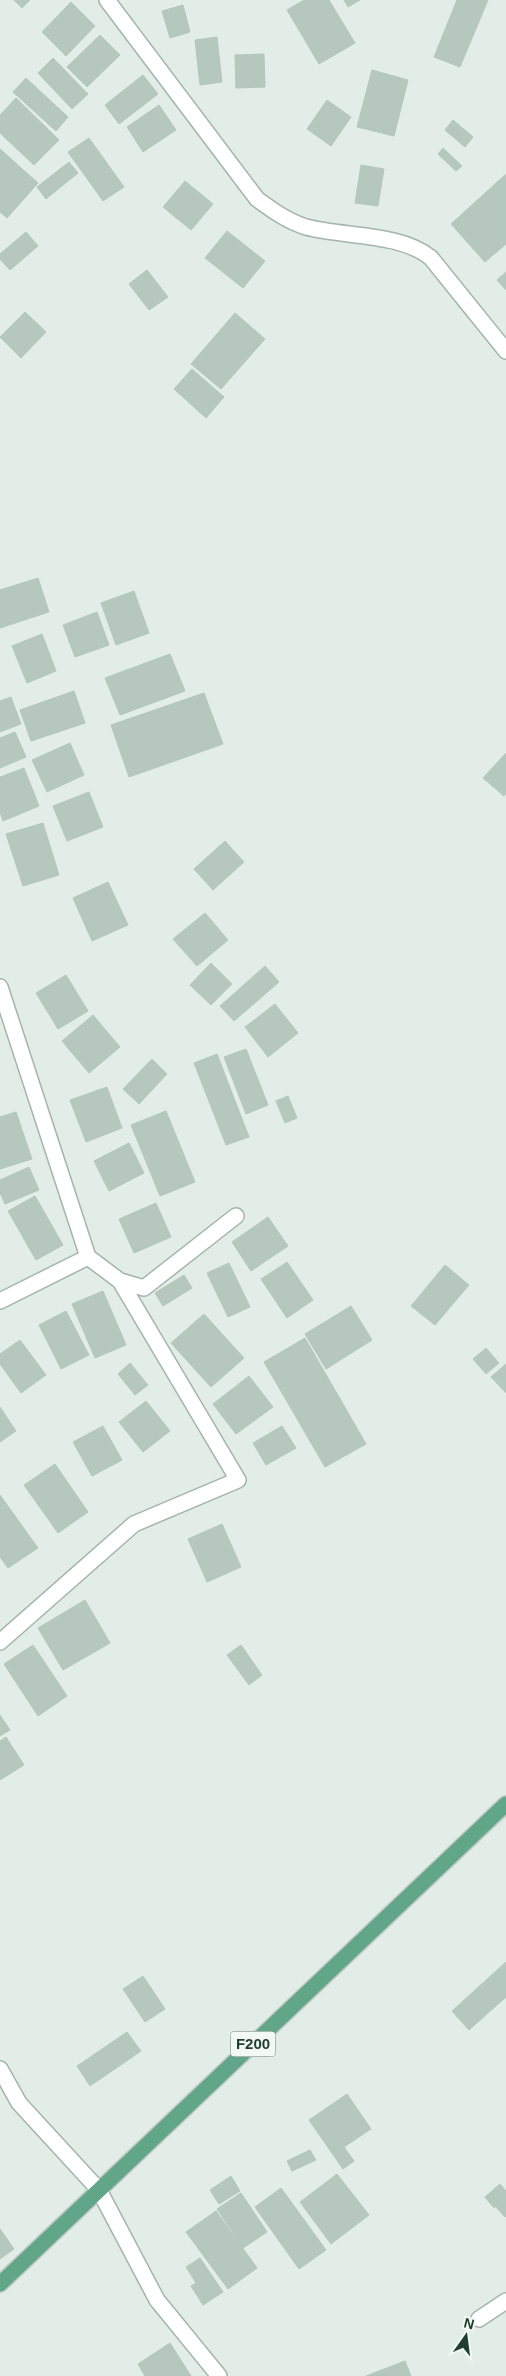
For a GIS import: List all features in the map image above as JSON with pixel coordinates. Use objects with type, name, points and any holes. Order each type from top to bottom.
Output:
[{"type":"main road","name":"F200","points":[[0,2284],[506,1804]]},
{"type":"street","points":[[107,0],[257,199],[279,216],[306,226],[405,244],[421,250],[431,258],[506,351]]},
{"type":"street","points":[[0,987],[88,1257],[120,1281],[144,1288],[236,1216]]},
{"type":"street","points":[[0,1301],[88,1257]]},
{"type":"street","points":[[0,1642],[134,1524],[238,1480],[120,1281]]},
{"type":"street","points":[[0,2069],[19,2103],[99,2190],[157,2300],[219,2376]]},
{"type":"street","points":[[479,2319],[506,2302]]},
{"type":"building","points":[[14,0],[30,0],[22,8]]},
{"type":"building","points":[[304,0],[329,0],[355,43],[319,64],[287,10]]},
{"type":"building","points":[[344,0],[360,0],[348,7]]},
{"type":"building","points":[[457,0],[488,0],[460,67],[434,57]]},
{"type":"building","points":[[71,2],[95,26],[66,56],[42,32]]},
{"type":"building","points":[[183,5],[190,32],[170,38],[162,11]]},
{"type":"building","points":[[100,35],[120,55],[87,87],[67,67]]},
{"type":"building","points":[[217,37],[222,82],[200,85],[195,40]]},
{"type":"building","points":[[264,54],[265,87],[236,88],[235,55]]},
{"type":"building","points":[[53,58],[88,94],[72,109],[38,73]]},
{"type":"building","points":[[372,70],[408,80],[394,136],[357,127]]},
{"type":"building","points":[[143,75],[158,94],[119,124],[105,105]]},
{"type":"building","points":[[26,78],[68,117],[56,131],[13,92]]},
{"type":"building","points":[[16,98],[59,140],[34,165],[0,133],[0,115]]},
{"type":"building","points":[[327,100],[351,117],[331,146],[307,129]]},
{"type":"building","points":[[159,105],[176,130],[143,152],[127,127]]},
{"type":"building","points":[[453,120],[473,137],[465,147],[445,130]]},
{"type":"building","points":[[89,138],[124,187],[103,201],[68,152]]},
{"type":"building","points":[[443,148],[462,166],[456,171],[438,154]]},
{"type":"building","points":[[0,149],[38,183],[7,218],[0,212]]},
{"type":"building","points":[[69,162],[78,173],[46,199],[37,187]]},
{"type":"building","points":[[361,165],[384,169],[378,206],[355,203]]},
{"type":"building","points":[[506,174],[506,244],[485,262],[451,224]]},
{"type":"building","points":[[185,181],[213,204],[191,230],[163,207]]},
{"type":"building","points":[[227,231],[265,261],[243,288],[205,258]]},
{"type":"building","points":[[26,232],[38,246],[10,270],[0,259],[0,254]]},
{"type":"building","points":[[147,270],[168,297],[149,310],[129,284]]},
{"type":"building","points":[[506,272],[506,290],[497,280]]},
{"type":"building","points":[[25,312],[46,332],[21,358],[0,337]]},
{"type":"building","points":[[235,313],[265,339],[221,389],[191,364]]},
{"type":"building","points":[[192,369],[224,397],[206,418],[174,389]]},
{"type":"building","points":[[38,578],[49,612],[0,628],[0,590]]},
{"type":"building","points":[[134,591],[149,633],[116,645],[101,603]]},
{"type":"building","points":[[97,612],[109,645],[75,657],[63,625]]},
{"type":"building","points":[[42,634],[56,671],[27,683],[12,646]]},
{"type":"building","points":[[170,654],[185,691],[120,715],[105,678]]},
{"type":"building","points":[[74,691],[85,723],[31,741],[20,710]]},
{"type":"building","points":[[204,693],[223,744],[129,777],[111,725]]},
{"type":"building","points":[[11,697],[21,724],[0,732],[0,701]]},
{"type":"building","points":[[15,732],[26,757],[0,768],[0,738]]},
{"type":"building","points":[[70,743],[84,775],[47,792],[32,760]]},
{"type":"building","points":[[506,753],[506,793],[504,796],[483,778]]},
{"type":"building","points":[[24,768],[39,806],[3,821],[0,812],[0,777]]},
{"type":"building","points":[[89,792],[103,827],[67,841],[53,806]]},
{"type":"building","points":[[43,823],[59,875],[23,886],[6,834]]},
{"type":"building","points":[[225,841],[244,862],[213,890],[194,869]]},
{"type":"building","points":[[108,882],[128,925],[92,941],[73,898]]},
{"type":"building","points":[[205,913],[228,940],[197,966],[173,939]]},
{"type":"building","points":[[211,963],[232,984],[211,1005],[190,985]]},
{"type":"building","points":[[265,966],[279,982],[234,1021],[220,1006]]},
{"type":"building","points":[[66,975],[88,1011],[58,1029],[36,993]]},
{"type":"building","points":[[275,1004],[298,1033],[268,1057],[245,1027]]},
{"type":"building","points":[[93,1015],[120,1047],[89,1073],[62,1041]]},
{"type":"building","points":[[246,1049],[268,1105],[246,1114],[224,1057]]},
{"type":"building","points":[[217,1054],[249,1137],[226,1145],[194,1063]]},
{"type":"building","points":[[152,1059],[167,1074],[139,1104],[123,1089]]},
{"type":"building","points":[[107,1087],[122,1128],[86,1142],[70,1100]]},
{"type":"building","points":[[288,1096],[297,1118],[285,1123],[276,1101]]},
{"type":"building","points":[[166,1111],[195,1182],[160,1196],[131,1125]]},
{"type":"building","points":[[16,1112],[32,1159],[0,1169],[0,1117]]},
{"type":"building","points":[[129,1143],[144,1173],[109,1191],[94,1161]]},
{"type":"building","points":[[29,1167],[39,1190],[5,1204],[0,1193],[0,1180]]},
{"type":"building","points":[[35,1196],[63,1245],[36,1260],[8,1211]]},
{"type":"building","points":[[156,1203],[171,1237],[134,1253],[119,1219]]},
{"type":"building","points":[[268,1217],[288,1246],[251,1271],[232,1242]]},
{"type":"building","points":[[287,1262],[313,1300],[287,1318],[261,1279]]},
{"type":"building","points":[[229,1263],[250,1307],[228,1317],[207,1273]]},
{"type":"building","points":[[445,1265],[469,1285],[435,1325],[411,1306]]},
{"type":"building","points":[[184,1275],[192,1288],[163,1306],[155,1293]]},
{"type":"building","points":[[103,1291],[126,1345],[95,1358],[72,1304]]},
{"type":"building","points":[[351,1306],[372,1340],[326,1369],[305,1334]]},
{"type":"building","points":[[66,1311],[89,1355],[61,1369],[39,1325]]},
{"type":"building","points":[[204,1314],[244,1358],[211,1387],[171,1343]]},
{"type":"building","points":[[305,1338],[366,1444],[325,1467],[264,1362]]},
{"type":"building","points":[[20,1340],[46,1375],[21,1393],[0,1364],[0,1354]]},
{"type":"building","points":[[486,1348],[499,1363],[486,1374],[473,1359]]},
{"type":"building","points":[[130,1363],[148,1385],[135,1395],[118,1374]]},
{"type":"building","points":[[506,1364],[506,1393],[491,1377]]},
{"type":"building","points":[[249,1376],[273,1407],[236,1434],[213,1404]]},
{"type":"building","points":[[146,1401],[170,1431],[143,1452],[119,1422]]},
{"type":"building","points":[[0,1407],[16,1431],[0,1442]]},
{"type":"building","points":[[103,1426],[122,1460],[92,1476],[73,1442]]},
{"type":"building","points":[[282,1426],[296,1448],[266,1465],[253,1443]]},
{"type":"building","points":[[55,1464],[88,1512],[58,1533],[24,1485]]},
{"type":"building","points":[[0,1495],[38,1548],[8,1568],[0,1557]]},
{"type":"building","points":[[222,1524],[241,1567],[207,1582],[188,1539]]},
{"type":"building","points":[[85,1600],[110,1643],[63,1670],[38,1628]]},
{"type":"building","points":[[33,1645],[67,1696],[38,1716],[4,1664]]},
{"type":"building","points":[[241,1645],[262,1675],[249,1685],[227,1655]]},
{"type":"building","points":[[0,1715],[10,1730],[0,1736]]},
{"type":"building","points":[[6,1737],[24,1765],[0,1780],[0,1741]]},
{"type":"building","points":[[506,1962],[506,1997],[469,2030],[452,2011]]},
{"type":"building","points":[[143,1976],[165,2009],[145,2022],[123,1989]]},
{"type":"building","points":[[127,2032],[141,2051],[90,2086],[77,2066]]},
{"type":"building","points":[[347,2094],[371,2129],[344,2147],[354,2161],[343,2169],[309,2120]]},
{"type":"building","points":[[310,2150],[316,2160],[292,2171],[287,2161]]},
{"type":"building","points":[[337,2174],[369,2215],[331,2244],[300,2202]]},
{"type":"building","points":[[231,2176],[240,2191],[219,2204],[210,2190]]},
{"type":"building","points":[[500,2184],[506,2191],[506,2198],[494,2208],[485,2197]]},
{"type":"building","points":[[281,2188],[326,2250],[299,2269],[255,2207]]},
{"type":"building","points":[[241,2193],[267,2232],[243,2248],[217,2209]]},
{"type":"building","points":[[506,2199],[506,2216],[505,2217],[496,2207]]},
{"type":"building","points":[[216,2211],[257,2268],[228,2289],[186,2232]]},
{"type":"building","points":[[0,2229],[14,2249],[0,2259]]},
{"type":"building","points":[[200,2258],[223,2292],[203,2305],[191,2286],[196,2283],[186,2267]]},
{"type":"building","points":[[170,2343],[191,2376],[145,2376],[138,2364]]},
{"type":"building","points":[[405,2361],[411,2376],[366,2376]]}]
